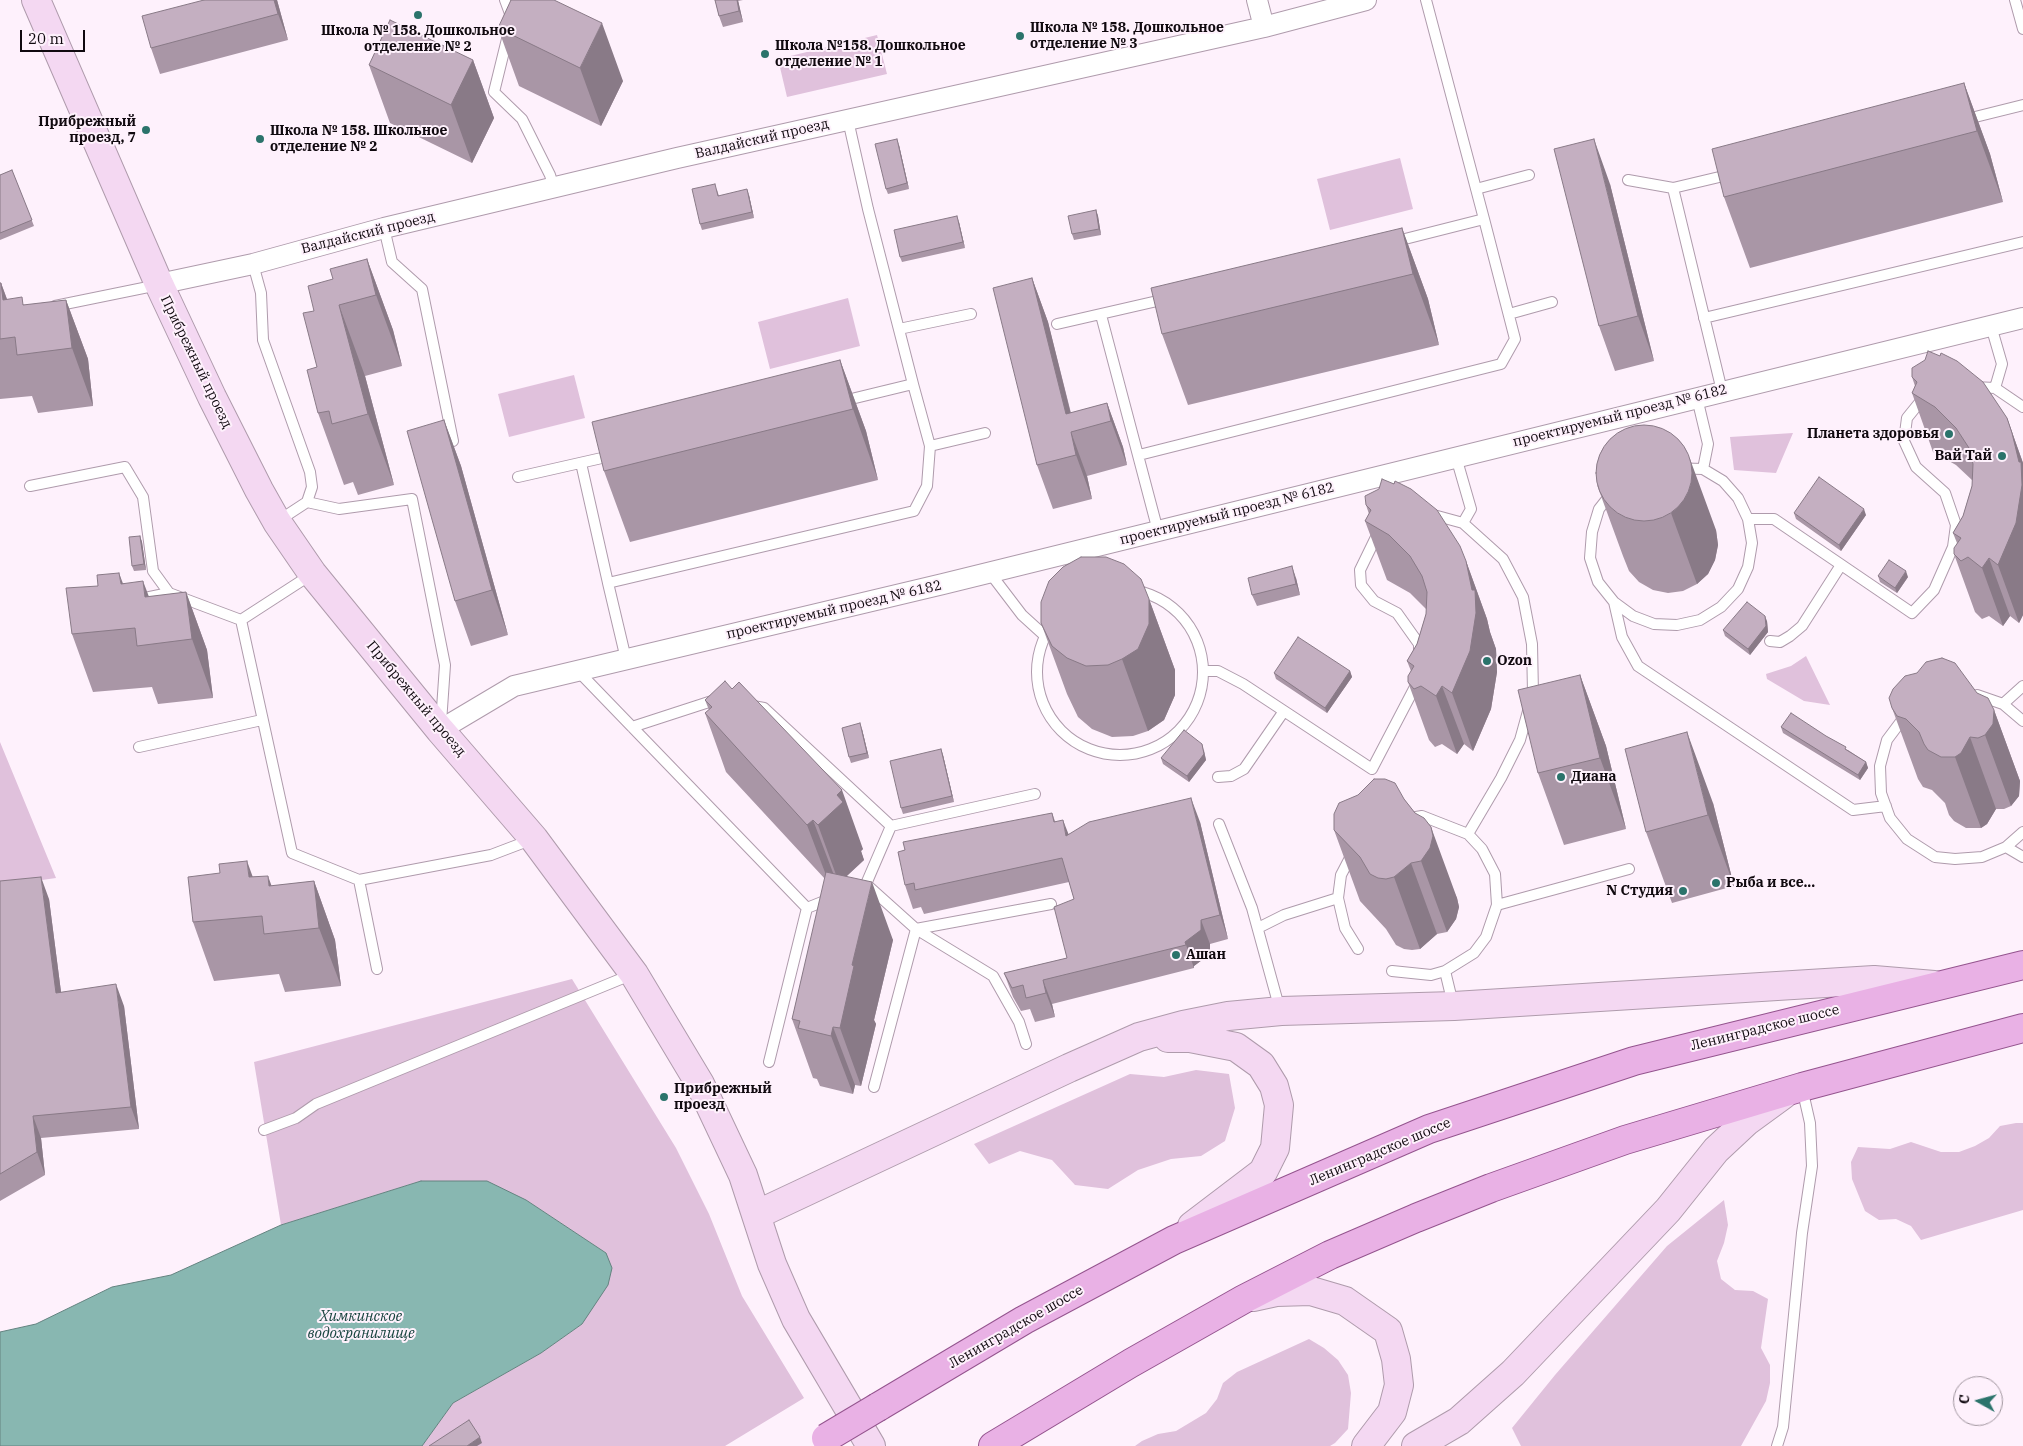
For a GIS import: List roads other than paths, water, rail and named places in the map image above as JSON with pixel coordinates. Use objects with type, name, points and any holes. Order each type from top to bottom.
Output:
[{"type":"main road","name":"Ленинградское шоссе","points":[[819,1442],[1024,1320],[1174,1240],[1429,1129],[1634,1061],[2023,965]]},
{"type":"main road","points":[[993,1446],[1131,1363],[1244,1299],[1330,1255],[1491,1188],[1625,1140],[1794,1089],[2023,1028]]},
{"type":"street","name":"Прибрежный проезд","points":[[36,0],[159,284],[212,397],[277,522],[312,573],[440,730],[534,839],[634,974],[700,1084],[743,1175],[772,1264],[796,1319],[871,1446]]},
{"type":"street","points":[[1257,0],[1264,27]]},
{"type":"street","name":"Валдайский проезд","points":[[159,284],[253,264],[384,228],[848,120],[1264,27],[1366,0]]},
{"type":"street","name":"проектируемый проезд № 6182","points":[[440,730],[514,686],[990,573],[2023,318]]},
{"type":"street","points":[[756,1215],[1052,1075],[1139,1037],[1183,1025],[1228,1016],[1281,1011],[1454,1006],[1874,980],[1940,985]]},
{"type":"street","points":[[1139,1037],[1190,1038],[1236,1047],[1261,1064],[1274,1086],[1279,1105],[1276,1148],[1263,1172],[1174,1240]]},
{"type":"street","points":[[1416,1446],[1458,1421],[1513,1373],[1668,1210],[1716,1150],[1746,1122],[1794,1089]]},
{"type":"street","points":[[1244,1299],[1276,1292],[1311,1291],[1345,1301],[1388,1331],[1396,1359],[1399,1385],[1392,1412],[1366,1446]]},
{"type":"lane","points":[[505,0],[515,18],[494,92],[522,119],[550,175],[554,188]]},
{"type":"lane","points":[[1138,455],[1501,364],[1515,339],[1426,0]]},
{"type":"lane","points":[[2015,0],[2023,29]]},
{"type":"lane","points":[[1955,122],[2023,105]]},
{"type":"lane","points":[[608,583],[914,511],[927,486],[930,446],[866,200],[848,120]]},
{"type":"lane","points":[[1628,180],[1673,188],[1741,172]]},
{"type":"lane","points":[[1476,189],[1529,175]]},
{"type":"lane","points":[[1673,188],[1722,391]]},
{"type":"lane","points":[[1378,245],[1484,219]]},
{"type":"lane","points":[[384,228],[392,262],[422,289],[453,441]]},
{"type":"lane","points":[[1704,318],[2023,242]]},
{"type":"lane","points":[[253,264],[261,293],[263,340],[310,472],[312,487],[307,502],[277,522]]},
{"type":"lane","points":[[48,308],[159,284]]},
{"type":"lane","points":[[1057,324],[1178,296]]},
{"type":"lane","points":[[1509,314],[1552,302]]},
{"type":"lane","points":[[899,329],[972,314]]},
{"type":"lane","points":[[1101,315],[1158,531]]},
{"type":"lane","points":[[1991,326],[2002,364],[1995,388]]},
{"type":"lane","points":[[837,402],[913,384]]},
{"type":"lane","points":[[1962,386],[1995,388],[2023,407]]},
{"type":"lane","points":[[1748,519],[1774,519],[1912,614],[1934,590],[1953,547],[1956,525],[1945,493],[1916,467],[1904,441],[1907,418],[1926,395],[1935,393]]},
{"type":"lane","points":[[1697,398],[1708,444],[1704,468]]},
{"type":"lane","points":[[930,446],[984,433]]},
{"type":"lane","points":[[518,478],[628,452]]},
{"type":"lane","points":[[1456,457],[1470,510],[1463,523]]},
{"type":"lane","points":[[581,463],[626,659]]},
{"type":"lane","points":[[30,486],[125,467],[143,497],[153,571],[168,593]]},
{"type":"lane","points":[[1668,468],[1704,468],[1723,481],[1738,498],[1748,519],[1752,543],[1748,567],[1738,589],[1721,607],[1700,620],[1677,625],[1654,624],[1633,616],[1614,602],[1598,582],[1590,558],[1592,532],[1599,509],[1614,490],[1636,475],[1668,468]]},
{"type":"lane","points":[[307,502],[339,509],[412,499],[445,665],[440,730]]},
{"type":"lane","points":[[1416,512],[1432,514],[1463,523],[1503,559],[1523,597],[1532,644],[1534,693],[1520,740],[1501,778],[1468,834]]},
{"type":"lane","points":[[1204,671],[1218,671],[1243,684],[1372,769],[1419,679],[1419,644],[1397,613],[1374,601],[1361,585],[1360,570],[1385,519]]},
{"type":"lane","points":[[1770,641],[1780,642],[1802,626],[1841,565]]},
{"type":"lane","points":[[241,620],[312,573]]},
{"type":"lane","points":[[990,573],[1022,615],[1044,634]]},
{"type":"lane","points":[[1095,592],[1145,592],[1177,610],[1195,634],[1204,671],[1198,703],[1167,742],[1141,754],[1100,754],[1078,745],[1052,722],[1039,696],[1036,664],[1044,634],[1065,609],[1095,592]]},
{"type":"lane","points":[[129,601],[168,593],[241,620]]},
{"type":"lane","points":[[1614,602],[1622,637],[1638,666],[1853,810],[1886,806]]},
{"type":"lane","points":[[241,620],[292,853],[359,880],[491,855],[534,839]]},
{"type":"lane","points":[[578,671],[807,908]]},
{"type":"lane","points":[[2003,704],[2023,686]]},
{"type":"lane","points":[[1969,695],[1978,695],[2003,704],[2023,721]]},
{"type":"lane","points":[[632,727],[715,700],[764,708],[891,826]]},
{"type":"lane","points":[[1918,708],[1903,718],[1887,740],[1880,766],[1881,793],[1890,818],[1907,839],[1935,857],[1955,859],[1982,857],[2006,847],[2023,832]]},
{"type":"lane","points":[[1218,777],[1231,776],[1244,768],[1284,711]]},
{"type":"lane","points":[[139,747],[262,720]]},
{"type":"lane","points":[[891,826],[1035,794]]},
{"type":"lane","points":[[1392,972],[1431,975],[1445,971],[1474,953],[1486,937],[1497,905],[1494,874],[1482,849],[1468,834],[1422,816],[1403,819]]},
{"type":"lane","points":[[1219,824],[1252,908],[1281,1011]]},
{"type":"lane","points":[[807,908],[866,884],[891,826]]},
{"type":"lane","points":[[1357,845],[1341,874],[1338,898],[1345,928],[1358,949]]},
{"type":"lane","points":[[2006,847],[2023,857]]},
{"type":"lane","points":[[1497,905],[1628,869]]},
{"type":"lane","points":[[359,880],[377,970]]},
{"type":"lane","points":[[866,884],[916,929],[993,976],[1020,1022],[1026,1044]]},
{"type":"lane","points":[[1258,928],[1284,915],[1338,898]]},
{"type":"lane","points":[[916,929],[1051,904]]},
{"type":"lane","points":[[769,1062],[807,908]]},
{"type":"lane","points":[[874,1087],[916,929]]},
{"type":"lane","points":[[1445,971],[1454,1006]]},
{"type":"lane","points":[[264,1130],[296,1118],[316,1104],[634,974]]},
{"type":"lane","points":[[1777,1446],[1783,1427],[1802,1233],[1812,1166],[1810,1123],[1794,1089]]},
{"type":"water","name":"Химкинское водохранилище","points":[[421,1181],[487,1181],[526,1200],[606,1253],[612,1268],[608,1285],[582,1324],[541,1353],[453,1403],[422,1446],[0,1446],[0,1332],[36,1324],[112,1287],[171,1275],[281,1225]]},
{"type":"place","name":"Школа № 158. Дошкольное отделение № 2","points":[[418,15]]},
{"type":"place","name":"Школа № 158. Дошкольное отделение № 3","points":[[1020,36]]},
{"type":"place","name":"Школа №158. Дошкольное отделение № 1","points":[[765,54]]},
{"type":"place","name":"Прибрежный проезд, 7","points":[[146,130]]},
{"type":"place","name":"Школа № 158. Школьное отделение № 2","points":[[260,139]]},
{"type":"place","name":"Планета здоровья","points":[[1949,434]]},
{"type":"place","name":"Вай Тай","points":[[2002,456]]},
{"type":"place","name":"Ozon","points":[[1487,661]]},
{"type":"place","name":"Диана","points":[[1561,777]]},
{"type":"place","name":"Рыба и все...","points":[[1716,883]]},
{"type":"place","name":"N Студия","points":[[1683,891]]},
{"type":"place","name":"Ашан","points":[[1176,955]]},
{"type":"place","name":"Прибрежный проезд","points":[[664,1097]]}]
